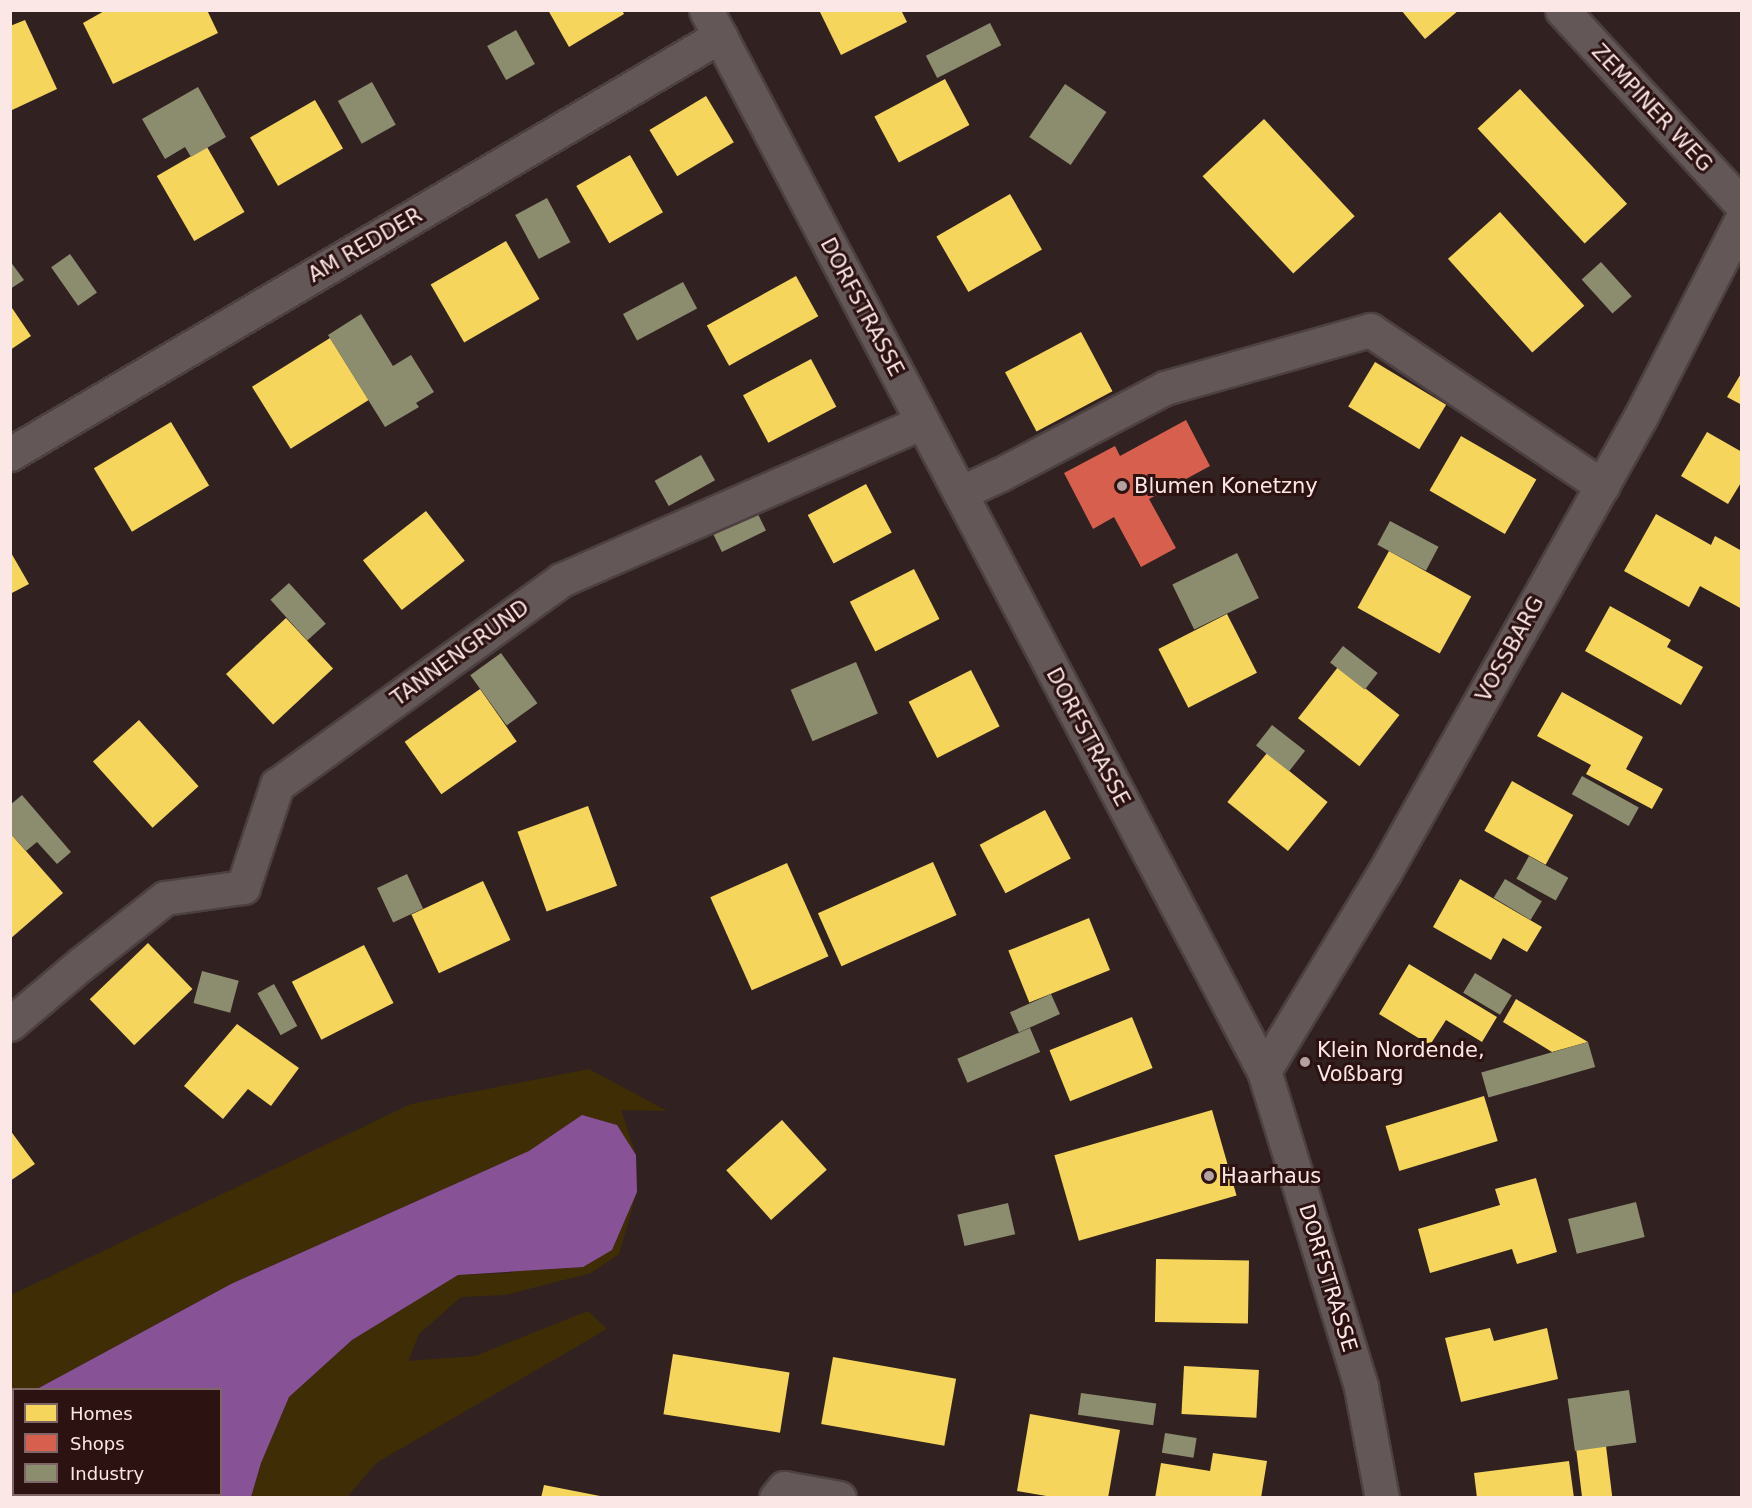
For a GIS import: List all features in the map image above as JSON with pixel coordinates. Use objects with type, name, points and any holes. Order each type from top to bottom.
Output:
[{"type":"street","name":"ZEMPINER WEG","points":[[1562,10],[1742,204]]},
{"type":"street","name":"DORFSTRASSE","points":[[713,23],[1264,1071],[1361,1387],[1382,1497]]},
{"type":"street","name":"AM REDDER","points":[[10,454],[713,23]]},
{"type":"street","name":"VOSSBARG","points":[[1264,1071],[1384,873],[1602,486],[1641,416],[1742,219]]},
{"type":"street","points":[[960,493],[1165,388],[1370,330],[1602,486]]},
{"type":"street","name":"TANNENGRUND","points":[[10,1024],[165,898],[243,886],[277,785],[561,580],[922,422]]},
{"type":"street","points":[[776,1497],[784,1488],[839,1497]]},
{"type":"shaded area","points":[[589,1069],[667,1111],[621,1110],[636,1155],[617,1125],[582,1115],[529,1151],[231,1284],[39,1388],[12,1388],[11,1404],[11,1295],[411,1104]]},
{"type":"shaded area","points":[[582,1115],[617,1125],[636,1155],[637,1192],[612,1250],[583,1267],[458,1275],[352,1340],[289,1397],[261,1463],[251,1497],[11,1497],[10,1404],[12,1403],[12,1496],[222,1496],[222,1388],[39,1388],[231,1284],[529,1151]]},
{"type":"shaded area","points":[[637,1192],[619,1254],[591,1273],[505,1295],[461,1297],[419,1334],[408,1361],[475,1356],[588,1311],[607,1329],[376,1463],[347,1497],[251,1498],[261,1463],[289,1397],[352,1340],[458,1275],[508,1273],[612,1250]]},
{"type":"building: Homes","points":[[106,10],[207,10],[218,33],[113,84],[83,23]]},
{"type":"building: Homes","points":[[548,10],[622,10],[624,14],[569,47]]},
{"type":"building: Homes","points":[[819,10],[901,10],[907,22],[841,55]]},
{"type":"building: Homes","points":[[1401,10],[1459,10],[1425,39]]},
{"type":"building: Homes","points":[[25,20],[57,89],[10,111],[10,26]]},
{"type":"building: Homes","points":[[945,79],[969,125],[899,162],[874,117]]},
{"type":"building: Homes","points":[[1520,89],[1627,204],[1585,243],[1478,129]]},
{"type":"building: Homes","points":[[706,96],[734,142],[677,176],[649,130]]},
{"type":"building: Homes","points":[[315,100],[343,148],[278,186],[250,138]]},
{"type":"building: Homes","points":[[1264,119],[1355,216],[1293,274],[1203,176]]},
{"type":"building: Homes","points":[[207,147],[244,212],[194,241],[157,176]]},
{"type":"building: Homes","points":[[630,155],[663,212],[609,243],[576,186]]},
{"type":"building: Homes","points":[[1010,194],[1042,249],[968,292],[936,236]]},
{"type":"building: Homes","points":[[1500,212],[1584,306],[1532,352],[1448,259]]},
{"type":"building: Homes","points":[[506,241],[540,299],[464,343],[431,284]]},
{"type":"building: Homes","points":[[796,276],[818,316],[729,366],[707,325]]},
{"type":"building: Homes","points":[[10,305],[31,336],[10,350]]},
{"type":"building: Homes","points":[[1081,332],[1112,391],[1037,432],[1005,372]]},
{"type":"building: Homes","points":[[330,338],[369,400],[291,449],[252,387]]},
{"type":"building: Homes","points":[[811,359],[836,407],[768,443],[743,395]]},
{"type":"building: Homes","points":[[1375,362],[1446,405],[1419,449],[1348,407]]},
{"type":"building: Homes","points":[[1742,372],[1742,405],[1727,397]]},
{"type":"building: Homes","points":[[171,422],[209,485],[132,532],[94,468]]},
{"type":"building: Homes","points":[[1707,432],[1742,452],[1742,481],[1728,504],[1681,476]]},
{"type":"building: Homes","points":[[1461,436],[1536,480],[1505,534],[1430,491]]},
{"type":"building: Homes","points":[[866,484],[892,533],[834,564],[808,515]]},
{"type":"building: Homes","points":[[426,511],[465,561],[402,610],[363,560]]},
{"type":"building: Homes","points":[[1656,514],[1711,545],[1715,536],[1742,551],[1742,609],[1700,586],[1689,607],[1624,571]]},
{"type":"building: Homes","points":[[10,551],[29,584],[10,594]]},
{"type":"building: Homes","points":[[1389,551],[1471,597],[1440,653],[1357,608]]},
{"type":"building: Homes","points":[[914,569],[939,619],[875,652],[850,602]]},
{"type":"building: Homes","points":[[1610,606],[1671,640],[1667,647],[1703,667],[1681,705],[1585,651]]},
{"type":"building: Homes","points":[[1227,614],[1257,673],[1188,708],[1158,649]]},
{"type":"building: Homes","points":[[286,618],[333,668],[273,724],[226,674]]},
{"type":"building: Homes","points":[[1338,667],[1399,715],[1359,766],[1298,718]]},
{"type":"building: Homes","points":[[971,670],[1000,726],[937,758],[909,702]]},
{"type":"building: Homes","points":[[480,689],[517,741],[441,794],[405,742]]},
{"type":"building: Homes","points":[[1562,692],[1643,737],[1626,769],[1663,789],[1652,809],[1586,774],[1591,765],[1537,736]]},
{"type":"building: Homes","points":[[139,720],[199,786],[152,828],[93,761]]},
{"type":"building: Homes","points":[[1267,753],[1328,802],[1288,851],[1227,802]]},
{"type":"building: Homes","points":[[1512,781],[1573,815],[1546,865],[1484,831]]},
{"type":"building: Homes","points":[[588,806],[617,886],[547,912],[518,832]]},
{"type":"building: Homes","points":[[1045,810],[1071,859],[1005,893],[980,845]]},
{"type":"building: Homes","points":[[10,833],[63,893],[10,939]]},
{"type":"building: Homes","points":[[933,862],[957,915],[841,966],[818,913]]},
{"type":"building: Homes","points":[[787,863],[828,956],[752,990],[710,897]]},
{"type":"building: Homes","points":[[1460,879],[1542,927],[1527,952],[1503,938],[1491,960],[1433,927]]},
{"type":"building: Homes","points":[[483,881],[510,940],[439,973],[411,914]]},
{"type":"building: Homes","points":[[1089,918],[1110,970],[1029,1003],[1008,951]]},
{"type":"building: Homes","points":[[148,943],[192,989],[134,1045],[90,999]]},
{"type":"building: Homes","points":[[364,945],[394,1003],[321,1040],[292,982]]},
{"type":"building: Homes","points":[[1409,964],[1497,1017],[1482,1042],[1446,1020],[1430,1045],[1379,1014]]},
{"type":"building: Homes","points":[[1516,999],[1588,1042],[1552,1052],[1503,1022]]},
{"type":"building: Homes","points":[[1132,1017],[1153,1068],[1070,1101],[1049,1050]]},
{"type":"building: Homes","points":[[237,1024],[299,1068],[271,1106],[248,1089],[223,1119],[184,1086]]},
{"type":"building: Homes","points":[[1484,1096],[1498,1141],[1399,1171],[1386,1126]]},
{"type":"building: Homes","points":[[1212,1110],[1237,1196],[1079,1241],[1054,1155]]},
{"type":"building: Homes","points":[[782,1120],[827,1170],[771,1220],[726,1170]]},
{"type":"building: Homes","points":[[10,1130],[35,1164],[10,1181]]},
{"type":"building: Homes","points":[[1536,1178],[1557,1252],[1517,1264],[1512,1249],[1430,1273],[1418,1229],[1500,1205],[1495,1189]]},
{"type":"building: Homes","points":[[1156,1259],[1249,1261],[1248,1324],[1155,1322]]},
{"type":"building: Homes","points":[[1490,1328],[1494,1341],[1547,1328],[1558,1379],[1461,1402],[1445,1338]]},
{"type":"building: Homes","points":[[673,1354],[790,1372],[780,1433],[663,1414]]},
{"type":"building: Homes","points":[[833,1357],[956,1379],[944,1446],[821,1424]]},
{"type":"building: Homes","points":[[1184,1366],[1259,1370],[1256,1418],[1181,1414]]},
{"type":"building: Homes","points":[[1030,1414],[1120,1430],[1108,1498],[1058,1498],[1017,1491]]},
{"type":"building: Homes","points":[[1606,1446],[1612,1498],[1582,1498],[1576,1450]]},
{"type":"building: Homes","points":[[1213,1453],[1267,1461],[1261,1498],[1155,1498],[1161,1463],[1210,1471]]},
{"type":"building: Homes","points":[[1569,1461],[1574,1498],[1477,1498],[1474,1473]]},
{"type":"building: Homes","points":[[544,1485],[600,1496],[600,1498],[541,1498]]},
{"type":"building: Shops","name":"Blumen Konetzny","points":[[1186,420],[1210,466],[1149,499],[1176,548],[1141,567],[1114,517],[1093,529],[1064,473],[1115,446],[1120,456]]},
{"type":"building: Industry","points":[[990,23],[1001,45],[937,78],[926,56]]},
{"type":"building: Industry","points":[[516,30],[535,64],[506,80],[487,46]]},
{"type":"building: Industry","points":[[372,82],[396,125],[362,144],[338,101]]},
{"type":"building: Industry","points":[[1065,84],[1106,112],[1071,165],[1029,137]]},
{"type":"building: Industry","points":[[198,87],[226,137],[191,157],[185,147],[165,159],[142,119]]},
{"type":"building: Industry","points":[[547,198],[570,242],[539,259],[515,215]]},
{"type":"building: Industry","points":[[70,254],[97,293],[78,306],[51,267]]},
{"type":"building: Industry","points":[[10,261],[24,280],[10,289]]},
{"type":"building: Industry","points":[[1601,262],[1632,296],[1612,314],[1582,279]]},
{"type":"building: Industry","points":[[683,282],[697,308],[637,340],[623,314]]},
{"type":"building: Industry","points":[[361,314],[393,366],[411,355],[434,392],[416,403],[419,407],[385,427],[328,335]]},
{"type":"building: Industry","points":[[701,455],[715,480],[669,506],[655,481]]},
{"type":"building: Industry","points":[[755,508],[766,530],[722,552],[711,529]]},
{"type":"building: Industry","points":[[1390,521],[1439,547],[1426,571],[1377,545]]},
{"type":"building: Industry","points":[[1237,553],[1259,598],[1194,630],[1172,585]]},
{"type":"building: Industry","points":[[289,583],[326,624],[307,641],[270,600]]},
{"type":"building: Industry","points":[[1343,646],[1378,673],[1365,690],[1330,663]]},
{"type":"building: Industry","points":[[501,653],[537,703],[507,725],[470,675]]},
{"type":"building: Industry","points":[[856,662],[878,714],[813,741],[791,690]]},
{"type":"building: Industry","points":[[1272,725],[1305,751],[1289,771],[1256,745]]},
{"type":"building: Industry","points":[[1582,776],[1639,808],[1629,826],[1572,794]]},
{"type":"building: Industry","points":[[22,795],[71,852],[57,864],[37,842],[26,851],[10,833],[10,805]]},
{"type":"building: Industry","points":[[1529,856],[1568,878],[1556,901],[1516,879]]},
{"type":"building: Industry","points":[[407,874],[423,908],[393,922],[377,888]]},
{"type":"building: Industry","points":[[1505,879],[1542,901],[1531,920],[1494,898]]},
{"type":"building: Industry","points":[[202,971],[239,981],[230,1013],[193,1003]]},
{"type":"building: Industry","points":[[1475,973],[1512,995],[1500,1015],[1463,993]]},
{"type":"building: Industry","points":[[274,984],[297,1026],[281,1035],[257,993]]},
{"type":"building: Industry","points":[[1051,994],[1060,1014],[1019,1032],[1010,1012]]},
{"type":"building: Industry","points":[[1030,1028],[1040,1052],[967,1083],[957,1059]]},
{"type":"building: Industry","points":[[1588,1042],[1595,1067],[1488,1098],[1481,1073]]},
{"type":"building: Industry","points":[[1636,1202],[1645,1237],[1577,1254],[1568,1219]]},
{"type":"building: Industry","points":[[1008,1203],[1015,1234],[965,1246],[957,1215]]},
{"type":"building: Industry","points":[[1629,1390],[1636,1442],[1575,1451],[1568,1399]]},
{"type":"building: Industry","points":[[1081,1393],[1156,1404],[1153,1425],[1078,1415]]},
{"type":"building: Industry","points":[[1165,1433],[1197,1438],[1193,1458],[1162,1453]]},
{"type":"place","name":"Blumen Konetzny","points":[[1122,486]]},
{"type":"place","name":"Klein Nordende, Voßbarg","points":[[1305,1062]]},
{"type":"place","name":"Haarhaus","points":[[1209,1176]]}]
